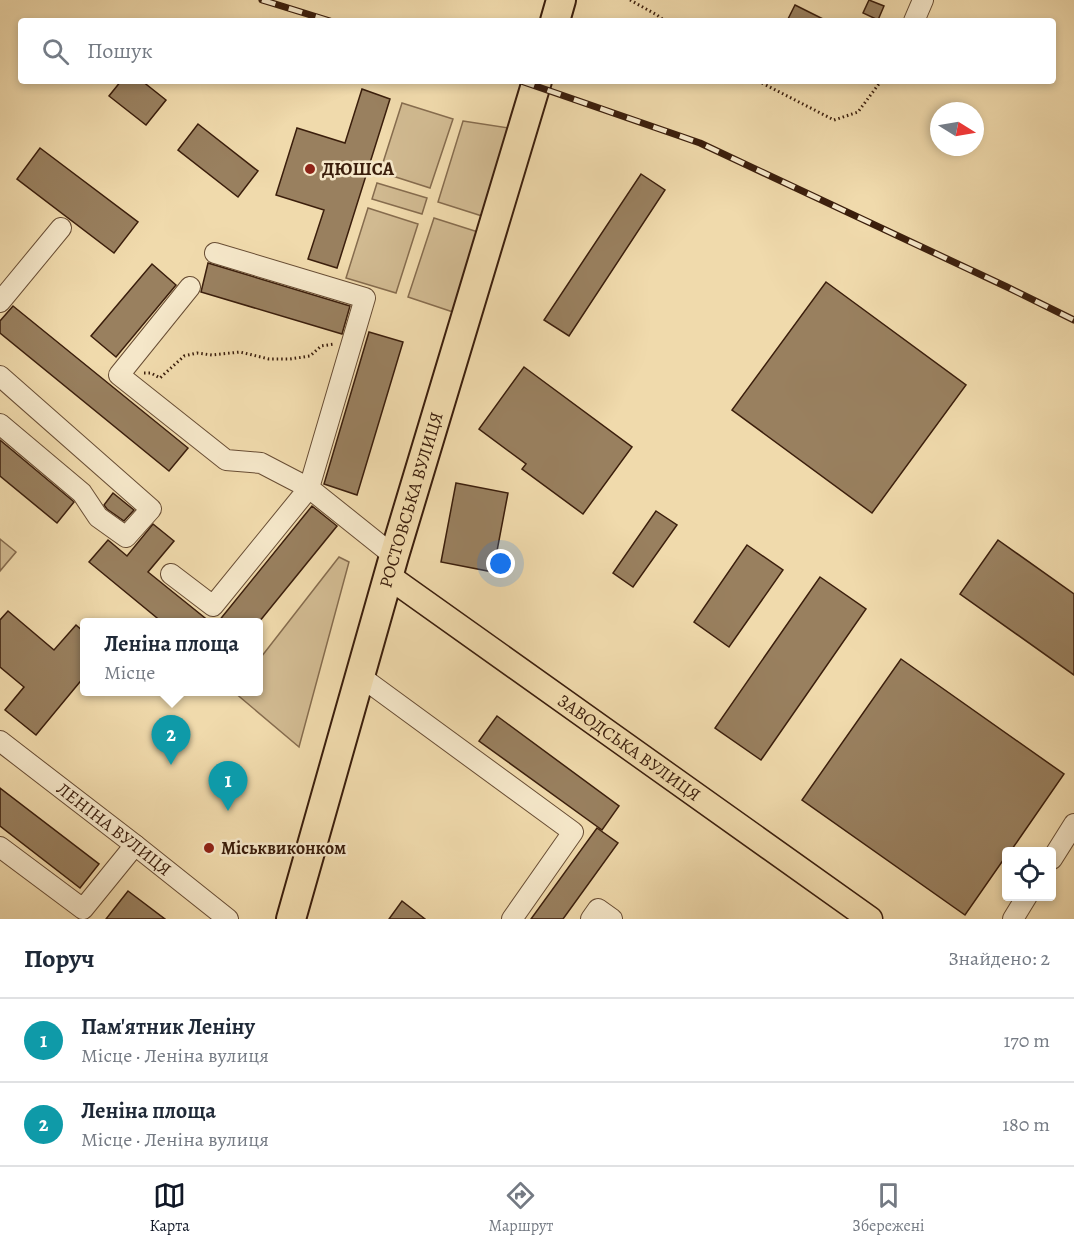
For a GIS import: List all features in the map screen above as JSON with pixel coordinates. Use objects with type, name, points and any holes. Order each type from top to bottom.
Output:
[{"type":"highway","points":[[556,18],[561,0]]},
{"type":"highway","name":"РОСТОВСЬКА ВУЛИЦЯ","points":[[291,919],[391,566],[536,84]]},
{"type":"main road","name":"ЗАВОДСЬКА ВУЛИЦЯ","points":[[391,566],[870,919]]},
{"type":"street","points":[[915,18],[923,0]]},
{"type":"street","points":[[0,302],[62,228]]},
{"type":"street","points":[[171,574],[213,606],[309,488],[365,298],[215,253]]},
{"type":"street","points":[[190,286],[119,375],[226,460],[261,463],[309,488],[391,566]]},
{"type":"street","points":[[0,376],[151,508],[126,537],[98,517],[82,493],[0,424]]},
{"type":"street","points":[[360,676],[573,832],[512,919]]},
{"type":"street","name":"ЛЕНІНА ВУЛИЦЯ","points":[[0,741],[228,919]]},
{"type":"street","points":[[1056,853],[1074,824]]},
{"type":"street","points":[[0,847],[83,909],[135,845]]},
{"type":"street","points":[[1013,919],[1024,901]]},
{"type":"street","points":[[591,919],[598,909],[612,919]]},
{"type":"path","points":[[630,0],[661,18]]},
{"type":"path","points":[[764,84],[834,120],[858,112],[879,84]]},
{"type":"path","points":[[123,370],[151,374],[160,378],[184,356],[197,353],[212,355],[240,352],[269,359],[290,359],[310,357],[321,346],[351,344]]},
{"type":"shaded area","points":[[402,103],[453,119],[430,188],[380,172]]},
{"type":"shaded area","points":[[463,121],[509,128],[482,216],[438,202]]},
{"type":"shaded area","points":[[377,183],[427,198],[422,214],[372,199]]},
{"type":"shaded area","points":[[368,208],[418,224],[396,293],[346,278]]},
{"type":"shaded area","points":[[434,218],[478,232],[453,312],[408,297]]},
{"type":"shaded area","points":[[0,539],[16,552],[0,571]]},
{"type":"shaded area","points":[[339,557],[349,562],[299,747],[239,696],[263,696],[263,655]]},
{"type":"building","points":[[869,0],[884,6],[879,18],[863,13]]},
{"type":"building","points":[[795,5],[821,18],[788,18]]},
{"type":"building","points":[[119,84],[146,84],[166,100],[146,125],[109,96]]},
{"type":"building","points":[[362,89],[390,99],[337,268],[308,259],[324,210],[276,195],[297,128],[345,143]]},
{"type":"building","points":[[198,124],[258,171],[238,197],[178,150]]},
{"type":"building","points":[[40,148],[138,222],[114,253],[17,179]]},
{"type":"building","points":[[641,174],[665,190],[569,336],[544,320]]},
{"type":"building","points":[[208,263],[350,306],[342,334],[201,292]]},
{"type":"building","points":[[152,264],[176,285],[116,357],[91,336]]},
{"type":"building","points":[[826,282],[966,385],[872,513],[732,410]]},
{"type":"building","points":[[13,306],[188,448],[169,471],[0,333],[0,321]]},
{"type":"building","points":[[369,332],[403,342],[357,495],[324,484]]},
{"type":"building","points":[[524,367],[632,447],[583,514],[522,469],[526,464],[479,429]]},
{"type":"building","points":[[0,440],[74,502],[57,523],[0,476]]},
{"type":"building","points":[[456,483],[508,493],[493,572],[441,562]]},
{"type":"building","points":[[113,493],[134,510],[124,521],[104,505]]},
{"type":"building","points":[[312,506],[337,526],[262,618],[221,618]]},
{"type":"building","points":[[656,511],[677,525],[633,587],[613,573]]},
{"type":"building","points":[[153,524],[174,541],[148,572],[205,618],[157,618],[89,562],[108,540],[127,556]]},
{"type":"building","points":[[998,540],[1074,594],[1074,675],[960,594]]},
{"type":"building","points":[[747,545],[783,570],[729,647],[694,622]]},
{"type":"building","points":[[820,577],[866,609],[761,760],[715,728]]},
{"type":"building","points":[[8,611],[54,650],[76,625],[80,628],[80,682],[36,735],[5,710],[24,687],[0,667],[0,620]]},
{"type":"building","points":[[901,659],[1064,774],[1013,847],[1002,847],[1002,862],[965,915],[802,800]]},
{"type":"building","points":[[497,716],[619,806],[602,830],[479,741]]},
{"type":"building","points":[[0,788],[99,864],[80,888],[0,826]]},
{"type":"building","points":[[597,828],[618,843],[563,919],[531,919]]},
{"type":"building","points":[[128,891],[165,919],[106,919]]},
{"type":"building","points":[[402,901],[425,919],[389,919]]},
{"type":"railway","points":[[262,0],[320,18]]},
{"type":"railway","points":[[530,84],[700,143],[1074,320]]},
{"type":"place","name":"ДЮШСА","points":[[310,169]]},
{"type":"place","name":"Леніна площа","points":[[171,765]]},
{"type":"place","name":"Пам'ятник Леніну","points":[[228,811]]},
{"type":"place","name":"Міськвиконком","points":[[209,848]]}]
